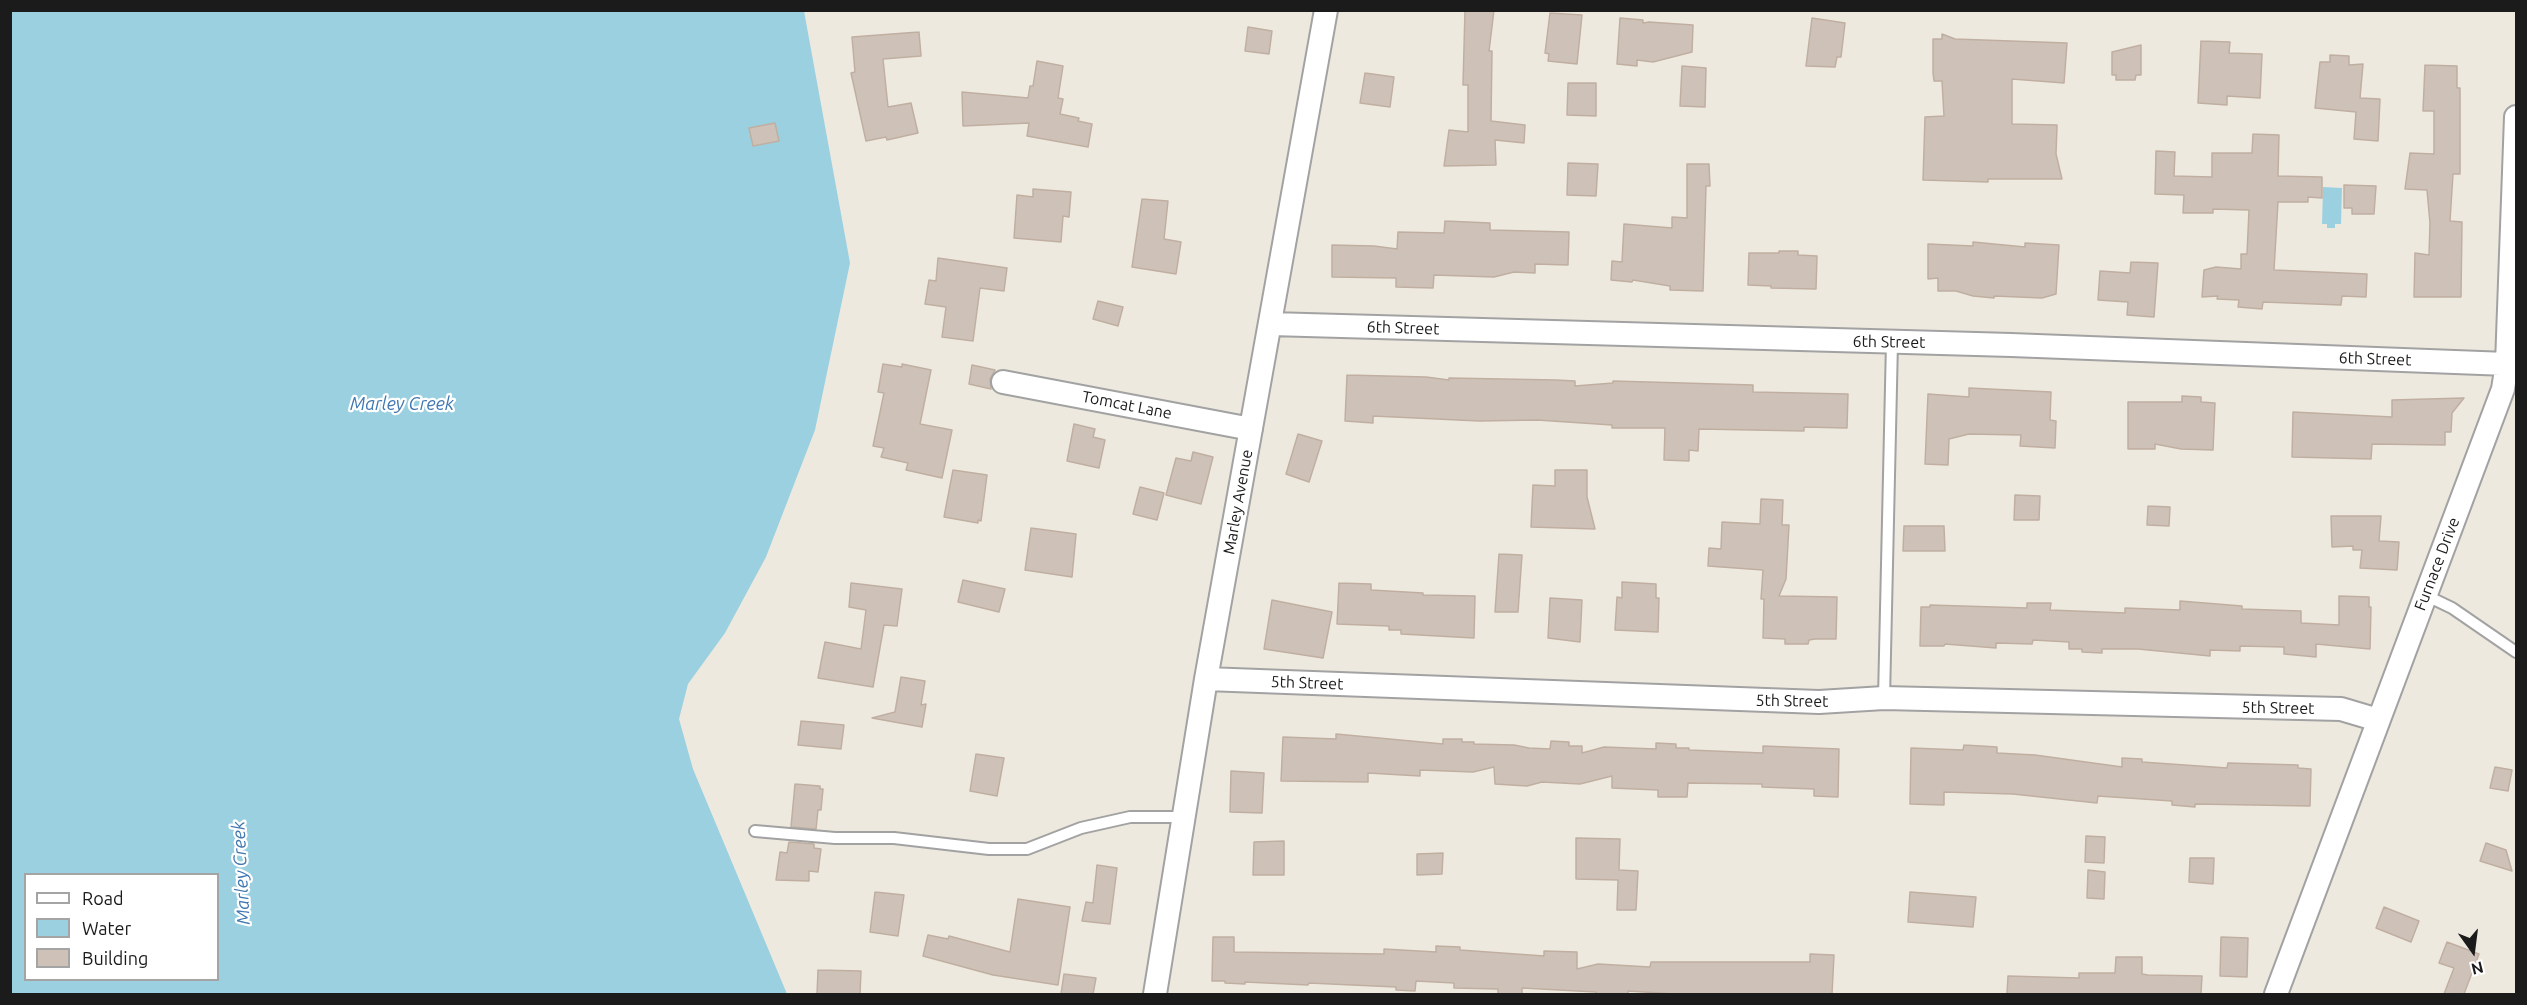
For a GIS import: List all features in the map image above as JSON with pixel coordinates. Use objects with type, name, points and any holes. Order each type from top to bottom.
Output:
[{"type":"street","name":"Marley Avenue","points":[[1155,994],[1206,679],[1326,10]]},
{"type":"street","name":"Furnace Drive","points":[[2276,994],[2425,595],[2510,390],[2507,364],[2517,117]]},
{"type":"street","name":"6th Street","points":[[1271,324],[1892,342],[2507,364]]},
{"type":"street","name":"Tomcat Lane","points":[[1003,382],[1251,429]]},
{"type":"street","name":"5th Street","points":[[1206,679],[1819,702],[1884,698],[2341,710],[2378,720]]},
{"type":"lane","points":[[1884,698],[1892,342]]},
{"type":"lane","points":[[2425,595],[2452,608],[2517,652]]},
{"type":"lane","points":[[754,831],[835,838],[894,838],[989,849],[1027,849],[1081,828],[1110,821],[1130,817],[1184,817]]},
{"type":"water","name":"Marley Creek","points":[[10,11],[804,11],[850,263],[815,430],[766,557],[725,633],[688,684],[679,719],[693,769],[787,994],[11,994]]},
{"type":"water","points":[[2323,187],[2342,188],[2341,224],[2335,224],[2335,228],[2327,228],[2327,224],[2322,224]]},
{"type":"building","points":[[1465,10],[1494,10],[1489,51],[1492,51],[1491,121],[1525,125],[1524,143],[1495,140],[1496,165],[1444,166],[1449,130],[1468,132],[1468,85],[1463,85]]},
{"type":"building","points":[[1550,13],[1582,15],[1577,64],[1548,61],[1549,54],[1545,53]]},
{"type":"building","points":[[1620,18],[1643,20],[1643,23],[1693,25],[1692,52],[1653,62],[1637,60],[1637,66],[1617,64]]},
{"type":"building","points":[[1812,18],[1845,23],[1841,57],[1837,57],[1835,67],[1806,66]]},
{"type":"building","points":[[1248,27],[1272,31],[1269,54],[1245,51]]},
{"type":"building","points":[[919,32],[921,56],[883,59],[888,107],[911,103],[918,133],[887,140],[886,137],[866,141],[851,73],[855,72],[852,37]]},
{"type":"building","points":[[1942,34],[1955,39],[2067,43],[2064,83],[2012,79],[2012,124],[2057,125],[2056,154],[2062,179],[1988,179],[1988,182],[1923,180],[1925,117],[1944,116],[1942,81],[1934,81],[1933,73],[1933,39],[1942,39]]},
{"type":"building","points":[[2201,41],[2230,42],[2229,53],[2262,54],[2260,98],[2227,96],[2227,105],[2198,103]]},
{"type":"building","points":[[2141,45],[2141,75],[2136,75],[2135,80],[2116,80],[2116,75],[2112,75],[2112,52]]},
{"type":"building","points":[[2330,55],[2349,56],[2349,65],[2363,64],[2360,98],[2380,99],[2378,141],[2354,139],[2356,112],[2315,108],[2320,62],[2330,62]]},
{"type":"building","points":[[1037,61],[1063,66],[1058,98],[1063,99],[1060,114],[1079,118],[1078,121],[1092,124],[1088,147],[1027,136],[1029,123],[963,126],[962,92],[1028,98],[1030,86],[1033,86]]},
{"type":"building","points":[[2425,65],[2457,66],[2457,88],[2460,88],[2460,174],[2453,174],[2450,221],[2462,222],[2461,297],[2414,297],[2415,253],[2429,255],[2430,223],[2427,190],[2405,189],[2410,153],[2434,154],[2434,111],[2423,111]]},
{"type":"building","points":[[1682,66],[1706,68],[1705,107],[1680,106]]},
{"type":"building","points":[[1365,73],[1394,77],[1390,107],[1360,103]]},
{"type":"building","points":[[1568,83],[1596,83],[1596,116],[1567,115]]},
{"type":"building","points":[[775,123],[779,141],[753,146],[749,128]]},
{"type":"building","points":[[2253,134],[2279,135],[2278,176],[2322,177],[2322,198],[2308,197],[2308,202],[2278,202],[2274,270],[2367,274],[2366,297],[2342,296],[2341,305],[2263,302],[2262,309],[2238,307],[2239,300],[2217,299],[2218,296],[2202,297],[2204,270],[2216,267],[2241,269],[2241,254],[2247,254],[2249,210],[2213,209],[2213,213],[2183,213],[2184,195],[2155,194],[2156,151],[2175,152],[2174,176],[2212,177],[2212,153],[2252,153]]},
{"type":"building","points":[[1568,163],[1598,164],[1596,196],[1567,195]]},
{"type":"building","points":[[1687,164],[1709,164],[1710,186],[1706,186],[1703,291],[1670,290],[1670,286],[1633,280],[1632,282],[1611,280],[1612,261],[1622,262],[1624,224],[1672,228],[1672,217],[1687,218]]},
{"type":"building","points":[[2344,185],[2376,186],[2374,214],[2352,214],[2352,208],[2344,208]]},
{"type":"building","points":[[1033,189],[1071,192],[1069,217],[1063,216],[1061,242],[1014,238],[1017,195],[1033,197]]},
{"type":"building","points":[[1142,199],[1168,201],[1164,239],[1181,242],[1176,274],[1132,267]]},
{"type":"building","points":[[1445,221],[1490,223],[1490,230],[1569,232],[1568,265],[1535,264],[1535,273],[1514,272],[1494,277],[1434,275],[1433,288],[1396,287],[1396,278],[1332,277],[1332,245],[1397,249],[1398,232],[1444,233]]},
{"type":"building","points":[[1973,242],[2025,247],[2025,243],[2059,245],[2056,294],[2042,298],[1994,296],[1994,298],[1973,296],[1956,291],[1938,291],[1938,278],[1928,279],[1928,244],[1973,246]]},
{"type":"building","points":[[1779,251],[1798,251],[1798,255],[1817,256],[1816,289],[1748,285],[1749,253],[1779,253]]},
{"type":"building","points":[[938,258],[1007,268],[1004,291],[980,288],[973,341],[942,337],[946,307],[925,304],[929,280],[936,281]]},
{"type":"building","points":[[2131,262],[2158,263],[2154,317],[2127,315],[2128,302],[2098,300],[2100,271],[2130,273]]},
{"type":"building","points":[[1098,301],[1123,307],[1118,326],[1093,319]]},
{"type":"building","points":[[883,364],[902,367],[902,364],[931,370],[920,424],[952,430],[942,478],[906,470],[908,463],[881,457],[884,448],[873,446],[884,393],[878,392]]},
{"type":"building","points":[[972,365],[995,370],[990,379],[991,389],[969,384]]},
{"type":"building","points":[[1347,375],[1426,377],[1449,380],[1449,378],[1556,380],[1575,381],[1575,386],[1613,383],[1613,381],[1753,385],[1753,392],[1848,394],[1847,428],[1804,427],[1804,431],[1699,429],[1698,451],[1689,450],[1689,461],[1664,460],[1665,428],[1612,428],[1612,425],[1537,420],[1479,421],[1373,416],[1373,423],[1345,421]]},
{"type":"building","points":[[1969,388],[2051,392],[2050,420],[2056,421],[2055,448],[2020,446],[2021,435],[1969,434],[1949,439],[1948,465],[1925,464],[1928,394],[1969,397]]},
{"type":"building","points":[[2182,396],[2201,397],[2201,402],[2215,403],[2213,450],[2181,449],[2155,444],[2155,449],[2128,449],[2128,402],[2182,402]]},
{"type":"building","points":[[2464,398],[2452,413],[2451,432],[2445,432],[2445,445],[2372,444],[2371,459],[2292,457],[2293,412],[2392,417],[2392,400]]},
{"type":"building","points":[[1074,424],[1095,429],[1093,437],[1105,440],[1099,468],[1067,461]]},
{"type":"building","points":[[1298,434],[1322,441],[1309,482],[1286,474]]},
{"type":"building","points":[[1193,452],[1213,457],[1201,504],[1166,495],[1176,458],[1191,461]]},
{"type":"building","points":[[953,470],[987,475],[981,521],[978,520],[978,523],[944,517]]},
{"type":"building","points":[[1555,470],[1587,470],[1587,497],[1595,529],[1531,527],[1533,485],[1555,486]]},
{"type":"building","points":[[1140,487],[1164,493],[1157,520],[1133,514]]},
{"type":"building","points":[[2015,495],[2040,496],[2039,520],[2014,520]]},
{"type":"building","points":[[1761,499],[1783,500],[1782,525],[1789,525],[1786,579],[1779,596],[1837,597],[1836,639],[1809,640],[1808,644],[1785,644],[1785,639],[1763,638],[1764,599],[1761,599],[1763,570],[1708,566],[1709,548],[1721,549],[1722,522],[1760,524]]},
{"type":"building","points":[[2148,506],[2170,507],[2169,526],[2147,525]]},
{"type":"building","points":[[2331,516],[2381,516],[2379,541],[2399,542],[2397,570],[2360,568],[2362,550],[2353,550],[2353,546],[2332,547]]},
{"type":"building","points":[[1904,526],[1944,526],[1945,551],[1903,551]]},
{"type":"building","points":[[1031,528],[1076,534],[1072,577],[1025,570]]},
{"type":"building","points":[[1499,554],[1522,555],[1518,612],[1495,612]]},
{"type":"building","points":[[963,580],[1005,589],[999,612],[958,602]]},
{"type":"building","points":[[1622,582],[1656,584],[1656,598],[1659,598],[1658,632],[1615,630],[1617,597],[1622,598]]},
{"type":"building","points":[[851,583],[902,589],[897,626],[884,625],[873,687],[818,678],[825,642],[861,649],[866,610],[849,607]]},
{"type":"building","points":[[1339,583],[1371,584],[1371,590],[1423,593],[1423,595],[1475,596],[1474,638],[1401,634],[1401,630],[1389,630],[1389,626],[1337,624]]},
{"type":"building","points":[[2339,596],[2369,597],[2369,607],[2371,607],[2370,649],[2316,644],[2316,657],[2284,654],[2284,647],[2240,646],[2240,651],[2210,650],[2210,656],[2138,649],[2102,649],[2102,653],[2082,652],[2082,649],[2069,649],[2069,642],[2033,640],[2032,644],[1996,643],[1996,648],[1945,644],[1944,646],[1920,646],[1921,607],[1930,607],[1930,605],[2027,608],[2027,603],[2051,603],[2050,610],[2125,613],[2125,608],[2180,610],[2180,601],[2242,606],[2242,609],[2301,611],[2301,623],[2339,625]]},
{"type":"building","points":[[1550,598],[1582,600],[1580,642],[1548,638]]},
{"type":"building","points":[[1272,600],[1332,612],[1323,658],[1264,649]]},
{"type":"building","points":[[901,677],[925,681],[921,705],[926,704],[922,727],[872,718],[895,712]]},
{"type":"building","points":[[801,721],[844,725],[841,749],[798,745]]},
{"type":"building","points":[[1336,734],[1443,744],[1443,739],[1462,739],[1462,742],[1474,742],[1474,744],[1550,749],[1551,741],[1569,742],[1569,746],[1582,746],[1582,753],[1604,747],[1656,749],[1656,743],[1676,744],[1676,748],[1689,748],[1689,750],[1763,753],[1763,746],[1839,749],[1838,797],[1814,796],[1814,789],[1762,787],[1762,784],[1688,783],[1687,797],[1658,797],[1658,790],[1612,788],[1612,776],[1580,784],[1542,782],[1527,786],[1495,784],[1494,767],[1473,772],[1420,770],[1420,776],[1368,773],[1368,782],[1281,781],[1283,737],[1336,739]]},
{"type":"building","points":[[1964,745],[1997,747],[1997,753],[2035,755],[2122,767],[2122,758],[2142,759],[2142,762],[2227,768],[2228,763],[2298,765],[2298,768],[2311,769],[2310,806],[2195,804],[2195,807],[2172,805],[2172,801],[2098,796],[2097,803],[2013,794],[1944,792],[1944,805],[1910,804],[1911,748],[1963,750]]},
{"type":"building","points":[[976,754],[1004,758],[997,796],[970,791]]},
{"type":"building","points":[[2495,767],[2512,770],[2508,791],[2490,788]]},
{"type":"building","points":[[1231,771],[1264,773],[1262,813],[1230,812]]},
{"type":"building","points":[[795,784],[820,786],[820,789],[823,789],[816,829],[791,827]]},
{"type":"building","points":[[2086,836],[2105,837],[2104,863],[2085,862]]},
{"type":"building","points":[[1576,838],[1620,839],[1619,870],[1638,871],[1636,910],[1617,910],[1618,880],[1576,879]]},
{"type":"building","points":[[1284,841],[1284,875],[1253,875],[1254,842]]},
{"type":"building","points":[[789,842],[814,844],[814,848],[821,849],[818,872],[809,871],[809,881],[776,880],[780,852],[787,853]]},
{"type":"building","points":[[2486,843],[2506,850],[2512,871],[2480,861]]},
{"type":"building","points":[[1443,853],[1442,874],[1417,875],[1417,854]]},
{"type":"building","points":[[2190,858],[2214,858],[2213,884],[2189,882]]},
{"type":"building","points":[[1097,865],[1117,868],[1110,924],[1082,921],[1086,902],[1093,903]]},
{"type":"building","points":[[2088,870],[2105,872],[2104,899],[2087,898]]},
{"type":"building","points":[[875,892],[904,895],[898,936],[870,932]]},
{"type":"building","points":[[1910,892],[1976,897],[1973,927],[1908,922]]},
{"type":"building","points":[[1018,899],[1070,907],[1058,985],[993,975],[923,956],[928,935],[948,939],[949,936],[1010,952]]},
{"type":"building","points":[[2384,907],[2419,921],[2411,942],[2376,928]]},
{"type":"building","points":[[1213,937],[1234,937],[1234,952],[1384,954],[1384,949],[1436,952],[1436,946],[1544,956],[1544,951],[1577,952],[1577,969],[1598,964],[1650,967],[1651,962],[1810,962],[1810,954],[1834,955],[1832,994],[1675,994],[1628,991],[1628,994],[1596,994],[1596,992],[1522,988],[1522,994],[1498,994],[1498,989],[1454,988],[1454,983],[1416,981],[1415,991],[1396,990],[1396,987],[1309,983],[1308,985],[1225,983],[1225,981],[1212,981]]},
{"type":"building","points":[[2221,937],[2248,938],[2247,977],[2220,976]]},
{"type":"building","points":[[2447,942],[2479,954],[2464,994],[2444,994],[2454,968],[2439,963]]},
{"type":"building","points":[[2116,957],[2142,957],[2142,974],[2202,976],[2201,994],[2007,994],[2008,976],[2079,978],[2079,973],[2115,973]]},
{"type":"building","points":[[818,970],[861,971],[860,994],[817,994]]},
{"type":"building","points":[[1064,974],[1096,978],[1093,994],[1061,994]]}]
